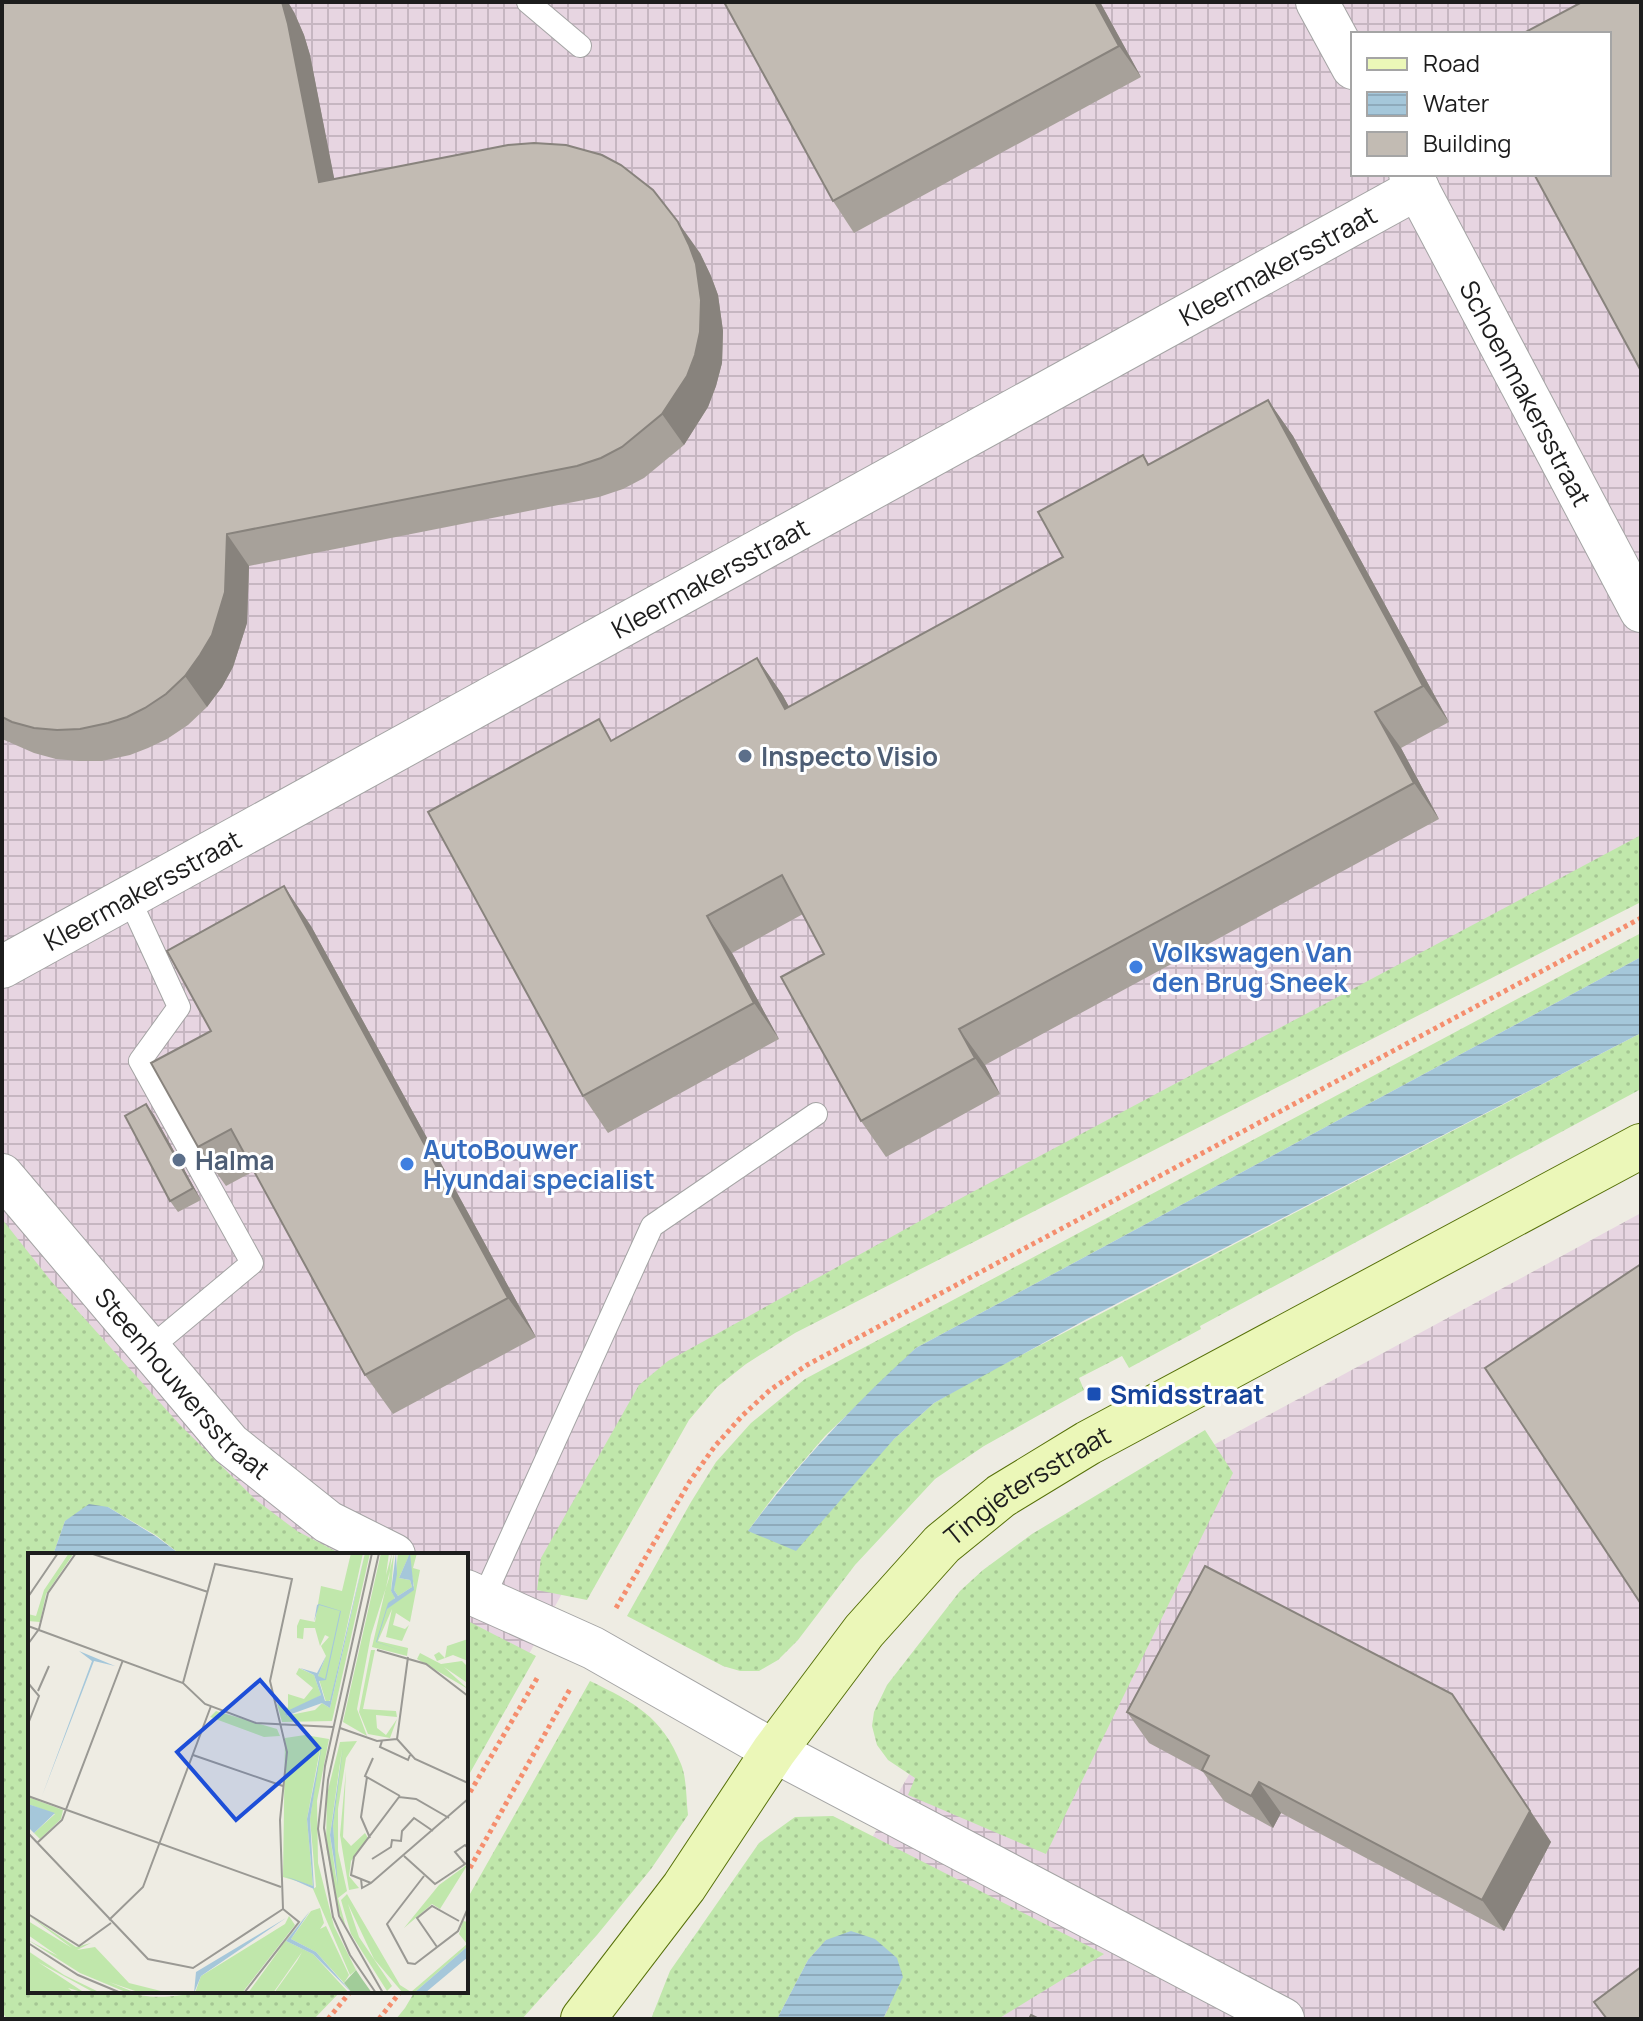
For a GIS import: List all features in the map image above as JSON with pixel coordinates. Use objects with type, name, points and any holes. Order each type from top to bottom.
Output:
[{"type":"street","points":[[1317,2],[1351,64]]},
{"type":"street","name":"Schoenmakersstraat","points":[[1414,181],[1641,611]]},
{"type":"street","name":"Kleermakersstraat","points":[[2,967],[1414,181]]},
{"type":"street","name":"Tingietersstraat","points":[[583,2019],[684,1887],[774,1751],[864,1631],[942,1544],[1001,1496],[1088,1443],[1641,1146]]},
{"type":"street","name":"Steenhouwersstraat","points":[[2,1175],[230,1444],[328,1522],[390,1553]]},
{"type":"street","points":[[474,1595],[578,1641],[774,1751],[1283,2019]]},
{"type":"lane","points":[[528,2],[580,46]]},
{"type":"lane","points":[[128,896],[179,1007],[140,1061],[252,1263],[149,1349]]},
{"type":"lane","points":[[474,1595],[652,1226],[816,1114]]},
{"type":"path","points":[[468,1796],[715,1446],[770,1390],[821,1358],[1641,918]]},
{"type":"path","points":[[468,1871],[578,1641]]},
{"type":"path","points":[[328,2019],[349,1993]]},
{"type":"path","points":[[379,2019],[400,1993]]},
{"type":"shaded area","points":[[2,2],[1641,2],[1641,867],[726,1353],[638,1454],[511,1687],[468,1665],[468,1553],[254,1553],[2,1385]]},
{"type":"shaded area","points":[[1641,1213],[1641,2019],[823,2019],[806,1950],[940,1722],[1195,1455]]},
{"type":"green space","points":[[1641,835],[1641,902],[795,1333],[746,1364],[717,1387],[689,1420],[587,1600],[537,1590],[541,1558],[639,1385],[668,1361],[965,1196]]},
{"type":"green space","points":[[1641,933],[1641,957],[916,1348],[825,1436],[748,1531],[894,1439],[934,1403],[979,1377],[1641,1033],[1641,1089],[1200,1326],[1201,1329],[1129,1368],[1122,1356],[1079,1378],[1084,1390],[984,1446],[935,1479],[855,1565],[798,1640],[778,1660],[759,1671],[740,1671],[723,1666],[627,1616],[716,1462],[751,1423],[805,1379]]},
{"type":"green space","points":[[2,1219],[51,1281],[180,1425],[256,1500],[297,1531],[339,1553],[178,1553],[157,1536],[108,1507],[65,1521],[54,1553],[28,1553],[28,1993],[132,1993],[155,1997],[193,1993],[339,1993],[314,2019],[7,2019],[2,2012]]},
{"type":"green space","points":[[1205,1430],[1233,1473],[1046,1854],[908,1795],[915,1778],[888,1760],[877,1745],[872,1726],[874,1712],[887,1685],[960,1591],[1032,1534]]},
{"type":"green space","points":[[468,1621],[536,1656],[468,1776]]},
{"type":"green space","points":[[590,1681],[633,1704],[655,1722],[665,1734],[683,1770],[688,1815],[651,1869],[597,1935],[522,2019],[396,2019],[414,1993],[468,1993],[468,1897]]},
{"type":"green space","points":[[833,1816],[1104,1954],[998,2019],[883,2019],[890,2006],[826,1940],[808,1960],[777,2019],[651,2019],[670,1971],[759,1843],[795,1817]]},
{"type":"water","points":[[1641,957],[1641,1033],[1085,1320],[934,1403],[894,1439],[796,1551],[748,1531],[828,1435],[916,1348]]},
{"type":"water","points":[[89,1504],[108,1507],[178,1553],[54,1553],[65,1521]]},
{"type":"water","points":[[851,1931],[875,1939],[897,1958],[903,1977],[883,2019],[777,2019],[808,1960],[826,1940]]},
{"type":"building","points":[[2,2],[282,2],[319,182],[508,145],[534,143],[566,145],[602,155],[621,165],[653,190],[678,222],[696,264],[701,300],[700,332],[687,376],[662,414],[622,447],[601,458],[577,466],[227,534],[225,592],[212,635],[185,676],[166,694],[127,717],[80,729],[34,728],[2,717]]},
{"type":"building","points":[[724,2],[1095,2],[1119,46],[833,201]]},
{"type":"building","points":[[1582,2],[1641,2],[1641,371],[1535,176],[1611,176],[1611,32],[1526,32]]},
{"type":"building","points":[[1268,400],[1423,686],[1375,712],[1414,783],[959,1029],[975,1058],[861,1121],[781,977],[824,954],[782,875],[707,916],[754,1003],[583,1096],[428,812],[599,719],[611,741],[757,658],[785,709],[1063,557],[1038,512],[1143,455],[1148,465]]},
{"type":"building","points":[[284,886],[508,1298],[365,1375],[231,1129],[198,1147],[151,1063],[211,1031],[167,951]]},
{"type":"building","points":[[146,1104],[193,1188],[170,1201],[125,1116]]},
{"type":"building","points":[[1641,1264],[1641,1604],[1485,1368]]},
{"type":"building","points":[[1205,1566],[1452,1694],[1530,1811],[1482,1900],[1259,1782],[1251,1796],[1202,1770],[1209,1756],[1127,1712]]},
{"type":"building","points":[[1641,1967],[1641,2019],[1607,2019],[1594,2002]]},
{"type":"place","name":"Inspecto Visio","points":[[745,756]]},
{"type":"place","name":"Volkswagen Van den Brug Sneek","points":[[1136,967]]},
{"type":"place","name":"Halma","points":[[179,1160]]},
{"type":"place","name":"AutoBouwer Hyundai specialist","points":[[407,1164]]},
{"type":"place","name":"Smidsstraat","points":[[1094,1394]]}]
